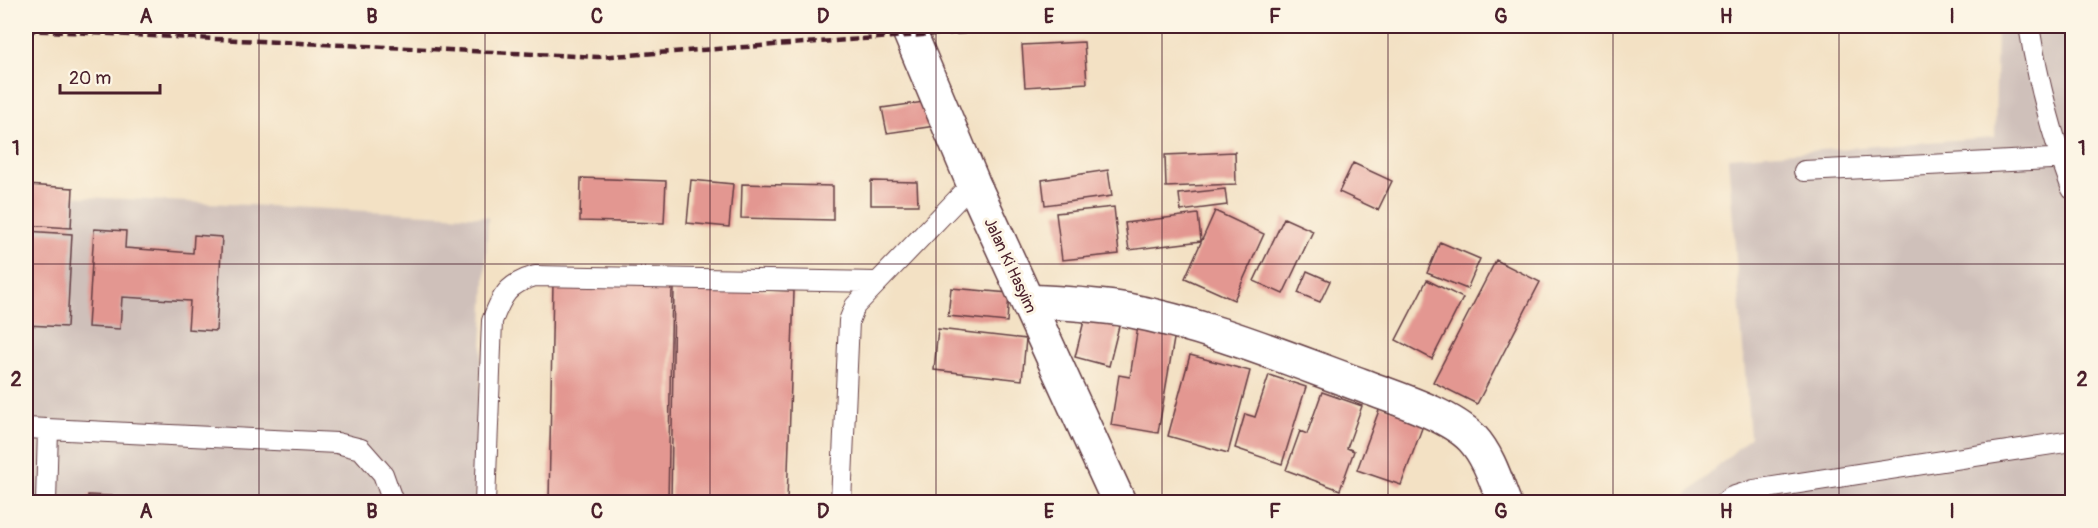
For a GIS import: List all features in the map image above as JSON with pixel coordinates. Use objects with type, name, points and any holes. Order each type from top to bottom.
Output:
[{"type":"street","name":"Jalan Ki Hasyim","points":[[907,26],[973,183],[1119,502]]},
{"type":"street","points":[[1027,301],[1127,310],[1167,320],[1241,341],[1395,398],[1449,422],[1472,438],[1488,462],[1504,502]]},
{"type":"lane","points":[[2029,26],[2036,73],[2067,159],[2073,189]]},
{"type":"lane","points":[[1803,171],[2067,159]]},
{"type":"lane","points":[[840,502],[849,321],[855,306],[973,183]]},
{"type":"lane","points":[[485,502],[492,321],[502,296],[519,281],[535,276],[878,282]]},
{"type":"lane","points":[[26,428],[337,443],[361,449],[383,474],[393,502]]},
{"type":"lane","points":[[46,502],[48,429]]},
{"type":"lane","points":[[1725,502],[1732,497],[1754,490],[2073,441]]},
{"type":"shaded area","points":[[1997,26],[2068,26],[2070,96],[2072,97],[2072,502],[1679,502],[1750,437],[1728,157],[1995,137]]},
{"type":"shaded area","points":[[26,194],[488,217],[475,502],[26,502]]},
{"type":"building","points":[[1084,42],[1087,83],[1025,87],[1022,45]]},
{"type":"building","points":[[931,101],[935,126],[887,133],[882,108]]},
{"type":"building","points":[[1235,152],[1236,184],[1166,187],[1165,155]]},
{"type":"building","points":[[1353,163],[1392,181],[1378,210],[1339,192]]},
{"type":"building","points":[[1108,170],[1112,196],[1045,205],[1042,180]]},
{"type":"building","points":[[581,178],[666,181],[664,223],[580,221]]},
{"type":"building","points":[[691,180],[733,184],[729,227],[687,223]]},
{"type":"building","points":[[871,181],[917,182],[918,205],[871,205]]},
{"type":"building","points":[[742,184],[833,186],[833,220],[741,218]]},
{"type":"building","points":[[26,185],[73,188],[71,228],[26,225]]},
{"type":"building","points":[[1225,189],[1227,205],[1181,211],[1179,194]]},
{"type":"building","points":[[1114,207],[1119,254],[1062,260],[1056,213]]},
{"type":"building","points":[[1215,211],[1264,234],[1234,300],[1185,278]]},
{"type":"building","points":[[1198,214],[1201,241],[1129,250],[1125,223]]},
{"type":"building","points":[[1284,218],[1313,231],[1283,294],[1254,281]]},
{"type":"building","points":[[94,229],[126,231],[125,248],[193,253],[194,235],[222,237],[216,331],[188,329],[190,301],[122,297],[120,329],[88,327]]},
{"type":"building","points":[[26,231],[72,234],[67,327],[26,325]]},
{"type":"building","points":[[1440,242],[1480,259],[1467,289],[1427,273]]},
{"type":"building","points":[[1496,260],[1540,282],[1477,404],[1433,382]]},
{"type":"building","points":[[1307,271],[1330,281],[1320,302],[1298,293]]},
{"type":"building","points":[[1427,280],[1463,298],[1432,359],[1396,340]]},
{"type":"building","points":[[553,282],[672,286],[668,502],[549,502]]},
{"type":"building","points":[[674,287],[794,291],[787,502],[671,502]]},
{"type":"building","points":[[951,288],[1009,293],[1007,322],[948,316]]},
{"type":"building","points":[[1085,317],[1119,326],[1109,366],[1075,357]]},
{"type":"building","points":[[1138,326],[1175,333],[1158,433],[1111,425],[1119,375],[1130,377]]},
{"type":"building","points":[[938,329],[1026,339],[1022,380],[934,370]]},
{"type":"building","points":[[1190,355],[1250,371],[1228,453],[1168,436]]},
{"type":"building","points":[[1269,375],[1306,387],[1282,464],[1235,448],[1245,414],[1255,417]]},
{"type":"building","points":[[1322,392],[1362,406],[1347,448],[1354,451],[1340,490],[1286,470],[1300,431],[1307,434]]},
{"type":"building","points":[[1381,405],[1425,420],[1401,485],[1357,470]]},
{"type":"building","points":[[88,495],[210,501],[210,502],[88,502]]},
{"type":"railway","points":[[26,30],[598,57],[1054,26]]}]
